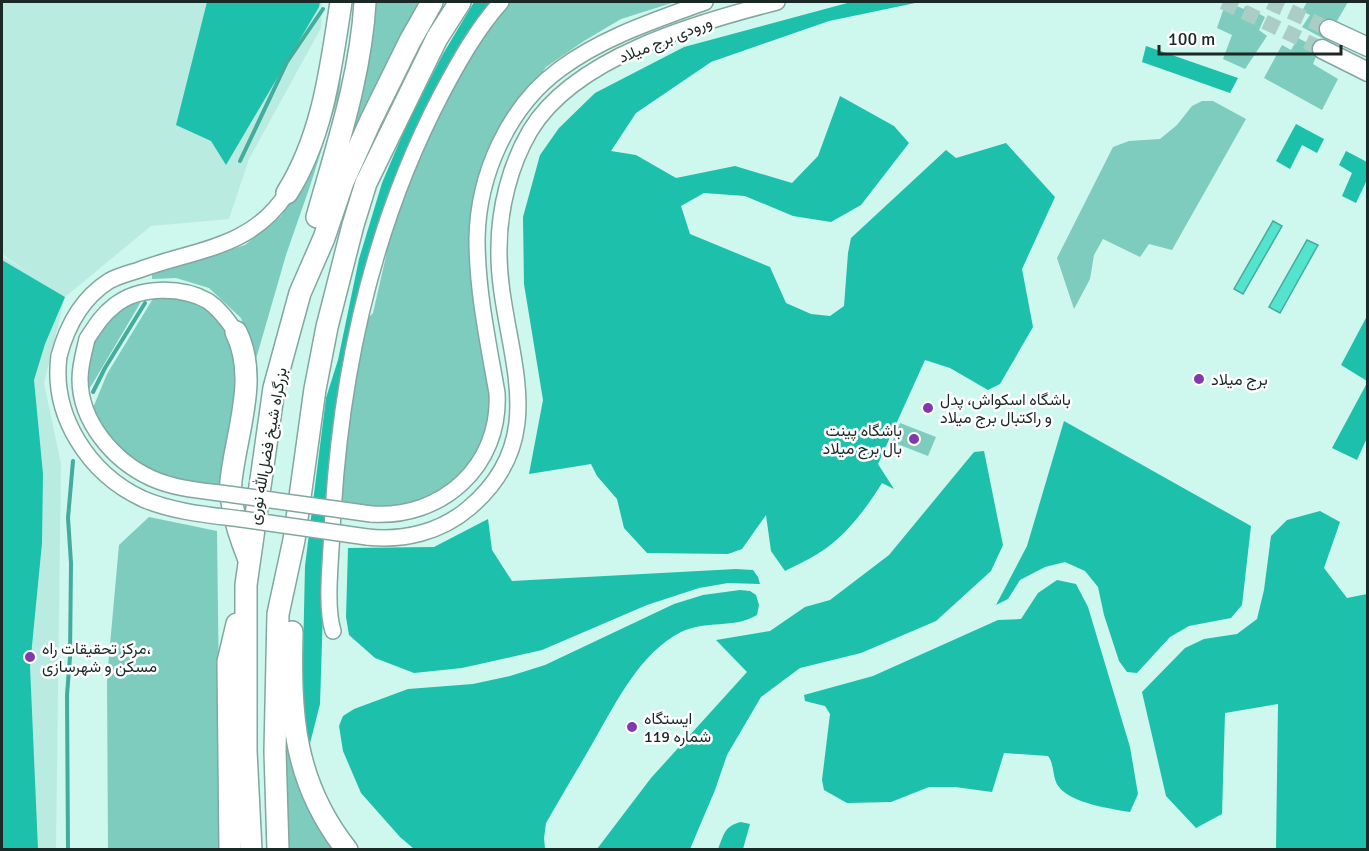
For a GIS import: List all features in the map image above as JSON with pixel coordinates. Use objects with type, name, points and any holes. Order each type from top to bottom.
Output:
[{"type":"highway","points":[[286,194],[308,150],[321,110],[332,61],[341,2]]},
{"type":"highway","points":[[300,293],[312,234],[355,78],[365,2]]},
{"type":"highway","name":"بزرگراه شیخ فضل‌الله نوری","points":[[251,849],[246,751],[246,585],[274,388],[300,293],[324,238],[343,182],[410,40],[432,2]]},
{"type":"highway","points":[[278,849],[275,751],[278,614],[294,540],[323,348],[366,183],[437,38],[460,2]]},
{"type":"highway","points":[[236,333],[243,346],[246,383],[230,484],[237,530],[249,560]]},
{"type":"highway","points":[[294,540],[291,656],[294,709],[301,760],[315,801],[347,849]]},
{"type":"highway","points":[[230,849],[228,662],[246,585]]},
{"type":"main road","points":[[1329,29],[1368,47]]},
{"type":"main road","points":[[1322,49],[1368,72]]},
{"type":"street","points":[[333,631],[330,616],[331,575],[340,431],[351,362],[376,256],[390,211],[421,135],[462,54],[489,15],[501,2]]},
{"type":"street","points":[[236,333],[226,318],[207,301],[178,291],[151,291],[135,294],[115,304],[99,320],[87,339],[80,381],[85,405],[93,425],[108,448],[151,478],[182,488],[371,514],[394,514],[417,510],[446,496],[476,467],[491,440],[498,407],[478,265],[477,236],[481,208],[495,156],[515,115],[528,97],[547,79],[578,57],[618,36],[705,2]]},
{"type":"street","name":"ورودی برج میلاد","points":[[286,194],[278,207],[256,228],[231,241],[110,281],[87,299],[73,318],[57,368],[59,393],[76,441],[97,467],[118,485],[144,499],[181,510],[368,537],[411,536],[444,525],[459,516],[486,492],[508,457],[515,439],[519,406],[499,265],[499,247],[504,201],[512,171],[531,130],[561,95],[603,64],[706,22],[777,2]]},
{"type":"street","points":[[1340,57],[1350,39]]},
{"type":"street","points":[[478,265],[499,265]]},
{"type":"shaded area","points":[[2,2],[322,2],[321,28],[249,159],[229,219],[151,226],[65,297],[44,383],[61,464],[56,849],[2,849],[2,256],[29,273],[2,254]]},
{"type":"shaded area","points":[[207,2],[320,2],[226,165],[211,141],[176,125]]},
{"type":"shaded area","points":[[373,2],[425,2],[337,182]]},
{"type":"shaded area","points":[[474,2],[494,2],[381,220],[359,289],[335,414],[325,547],[320,704],[308,751],[302,702],[305,566],[326,398],[338,360],[359,259],[382,183],[407,124],[443,54]]},
{"type":"shaded area","points":[[507,2],[675,2],[621,19],[546,67],[532,86],[481,181],[493,403],[480,449],[467,469],[455,481],[420,503],[379,509],[339,505],[344,436],[364,322],[373,313],[386,256],[383,248],[405,183],[465,58]]},
{"type":"shaded area","points":[[851,2],[920,2],[829,21],[711,62],[636,113],[611,151],[636,155],[676,178],[735,166],[792,183],[818,156],[840,96],[894,126],[909,143],[861,205],[831,222],[793,216],[745,196],[704,193],[681,206],[690,234],[770,267],[786,303],[811,314],[830,316],[844,306],[851,238],[946,150],[956,158],[1006,143],[1055,197],[1022,269],[1033,327],[1000,384],[988,390],[950,368],[925,360],[878,464],[894,489],[882,483],[862,513],[829,546],[815,556],[785,571],[771,551],[766,515],[742,549],[728,554],[647,553],[624,528],[617,499],[597,476],[591,464],[529,474],[543,400],[524,284],[523,217],[540,155],[559,128],[595,93],[684,47]]},
{"type":"shaded area","points":[[1226,2],[1244,9],[1245,6],[1265,17],[1259,30],[1267,36],[1245,69],[1223,59],[1232,35],[1217,28]]},
{"type":"shaded area","points":[[1307,2],[1348,2],[1326,40],[1302,27],[1310,15],[1302,11]]},
{"type":"shaded area","points":[[1298,38],[1319,49],[1313,64],[1338,79],[1322,110],[1264,78],[1282,45],[1291,50]]},
{"type":"shaded area","points":[[1146,46],[1238,78],[1230,93],[1142,62]]},
{"type":"shaded area","points":[[341,77],[339,95],[286,255],[256,359],[241,318],[209,288],[176,278],[152,279],[152,274],[245,245],[281,216],[311,168],[338,79]]},
{"type":"shaded area","points":[[1202,101],[1213,101],[1246,119],[1172,250],[1149,244],[1140,257],[1103,239],[1094,255],[1090,279],[1074,309],[1057,258],[1113,147],[1129,141],[1160,139],[1177,125],[1192,106]]},
{"type":"shaded area","points":[[1296,124],[1324,139],[1317,153],[1302,145],[1290,169],[1276,161]]},
{"type":"shaded area","points":[[1346,151],[1367,162],[1367,182],[1356,203],[1342,196],[1352,173],[1339,165]]},
{"type":"shaded area","points":[[1273,221],[1282,226],[1243,294],[1234,289]]},
{"type":"shaded area","points":[[1307,240],[1318,245],[1280,313],[1269,307]]},
{"type":"shaded area","name":"مرکز تحقیقات راه، مسکن و شهرسازی","points":[[2,260],[65,297],[45,344],[34,380],[43,474],[42,543],[30,666],[38,849],[2,849]]},
{"type":"shaded area","points":[[154,297],[174,297],[194,302],[211,313],[225,328],[240,367],[222,487],[181,479],[145,467],[115,445],[103,429],[93,408],[107,374]]},
{"type":"shaded area","points":[[142,300],[88,390],[89,360],[98,335],[116,315]]},
{"type":"shaded area","points":[[1367,316],[1367,381],[1341,365]]},
{"type":"shaded area","points":[[1367,383],[1367,438],[1357,460],[1332,448]]},
{"type":"shaded area","points":[[1064,421],[1251,526],[1242,605],[1231,618],[1189,626],[1170,637],[1137,673],[1127,672],[1119,661],[1104,615],[1098,587],[1085,571],[1065,562],[1045,567],[1020,580],[1008,599],[996,605],[1027,546]]},
{"type":"shaded area","name":"باشگاه پینت بال برج میلاد","points":[[900,423],[936,437],[928,456],[892,442]]},
{"type":"shaded area","points":[[984,451],[1003,545],[991,571],[936,621],[861,653],[800,668],[761,697],[727,755],[690,849],[597,849],[651,778],[747,672],[716,640],[770,631],[805,607],[830,600],[889,555],[974,452]]},
{"type":"shaded area","points":[[1320,511],[1340,522],[1324,568],[1347,598],[1367,594],[1367,849],[1276,849],[1278,704],[1225,713],[1222,814],[1196,828],[1166,796],[1142,692],[1185,648],[1204,639],[1237,634],[1257,619],[1264,590],[1271,536],[1287,520]]},
{"type":"shaded area","points":[[149,517],[217,531],[221,849],[108,850],[107,678],[119,545]]},
{"type":"shaded area","points":[[488,519],[492,550],[512,581],[736,569],[753,570],[760,584],[728,583],[699,588],[647,605],[542,650],[462,668],[414,673],[375,658],[349,635],[346,617],[348,548],[434,547]]},
{"type":"shaded area","points":[[1057,580],[1076,584],[1088,607],[1130,747],[1138,794],[1130,812],[1092,804],[1065,793],[1057,784],[1048,756],[1004,753],[992,792],[955,787],[929,787],[891,802],[847,803],[824,790],[822,780],[830,714],[825,706],[805,701],[804,695],[873,676],[998,620],[1021,619],[1038,593]]},
{"type":"shaded area","points":[[740,590],[750,591],[756,595],[759,605],[757,615],[739,622],[700,626],[681,632],[653,652],[631,679],[546,823],[545,849],[414,849],[400,837],[361,793],[343,751],[339,726],[343,716],[354,709],[408,689],[473,684],[510,676],[545,665],[674,604],[703,595]]},
{"type":"shaded area","points":[[286,675],[337,849],[288,849],[284,789]]},
{"type":"shaded area","points":[[741,822],[750,824],[743,849],[718,849],[728,829]]},
{"type":"waterway","points":[[240,161],[287,62],[323,9]]},
{"type":"waterway","points":[[93,392],[145,303]]},
{"type":"waterway","points":[[68,850],[67,695],[70,657],[71,563],[68,518],[73,461]]},
{"type":"tunnel","points":[[1223,2],[1322,49]]},
{"type":"tunnel","points":[[1269,2],[1329,29]]},
{"type":"place","name":"برج میلاد","points":[[1199,379]]},
{"type":"place","name":"باشگاه اسکواش، پدل و راکتبال برج میلاد","points":[[928,408]]},
{"type":"place","name":"باشگاه پینت بال برج میلاد","points":[[914,439]]},
{"type":"place","name":"مرکز تحقیقات راه، مسکن و شهرسازی","points":[[30,657]]},
{"type":"place","name":"ایستگاه شماره 119","points":[[632,727]]}]
